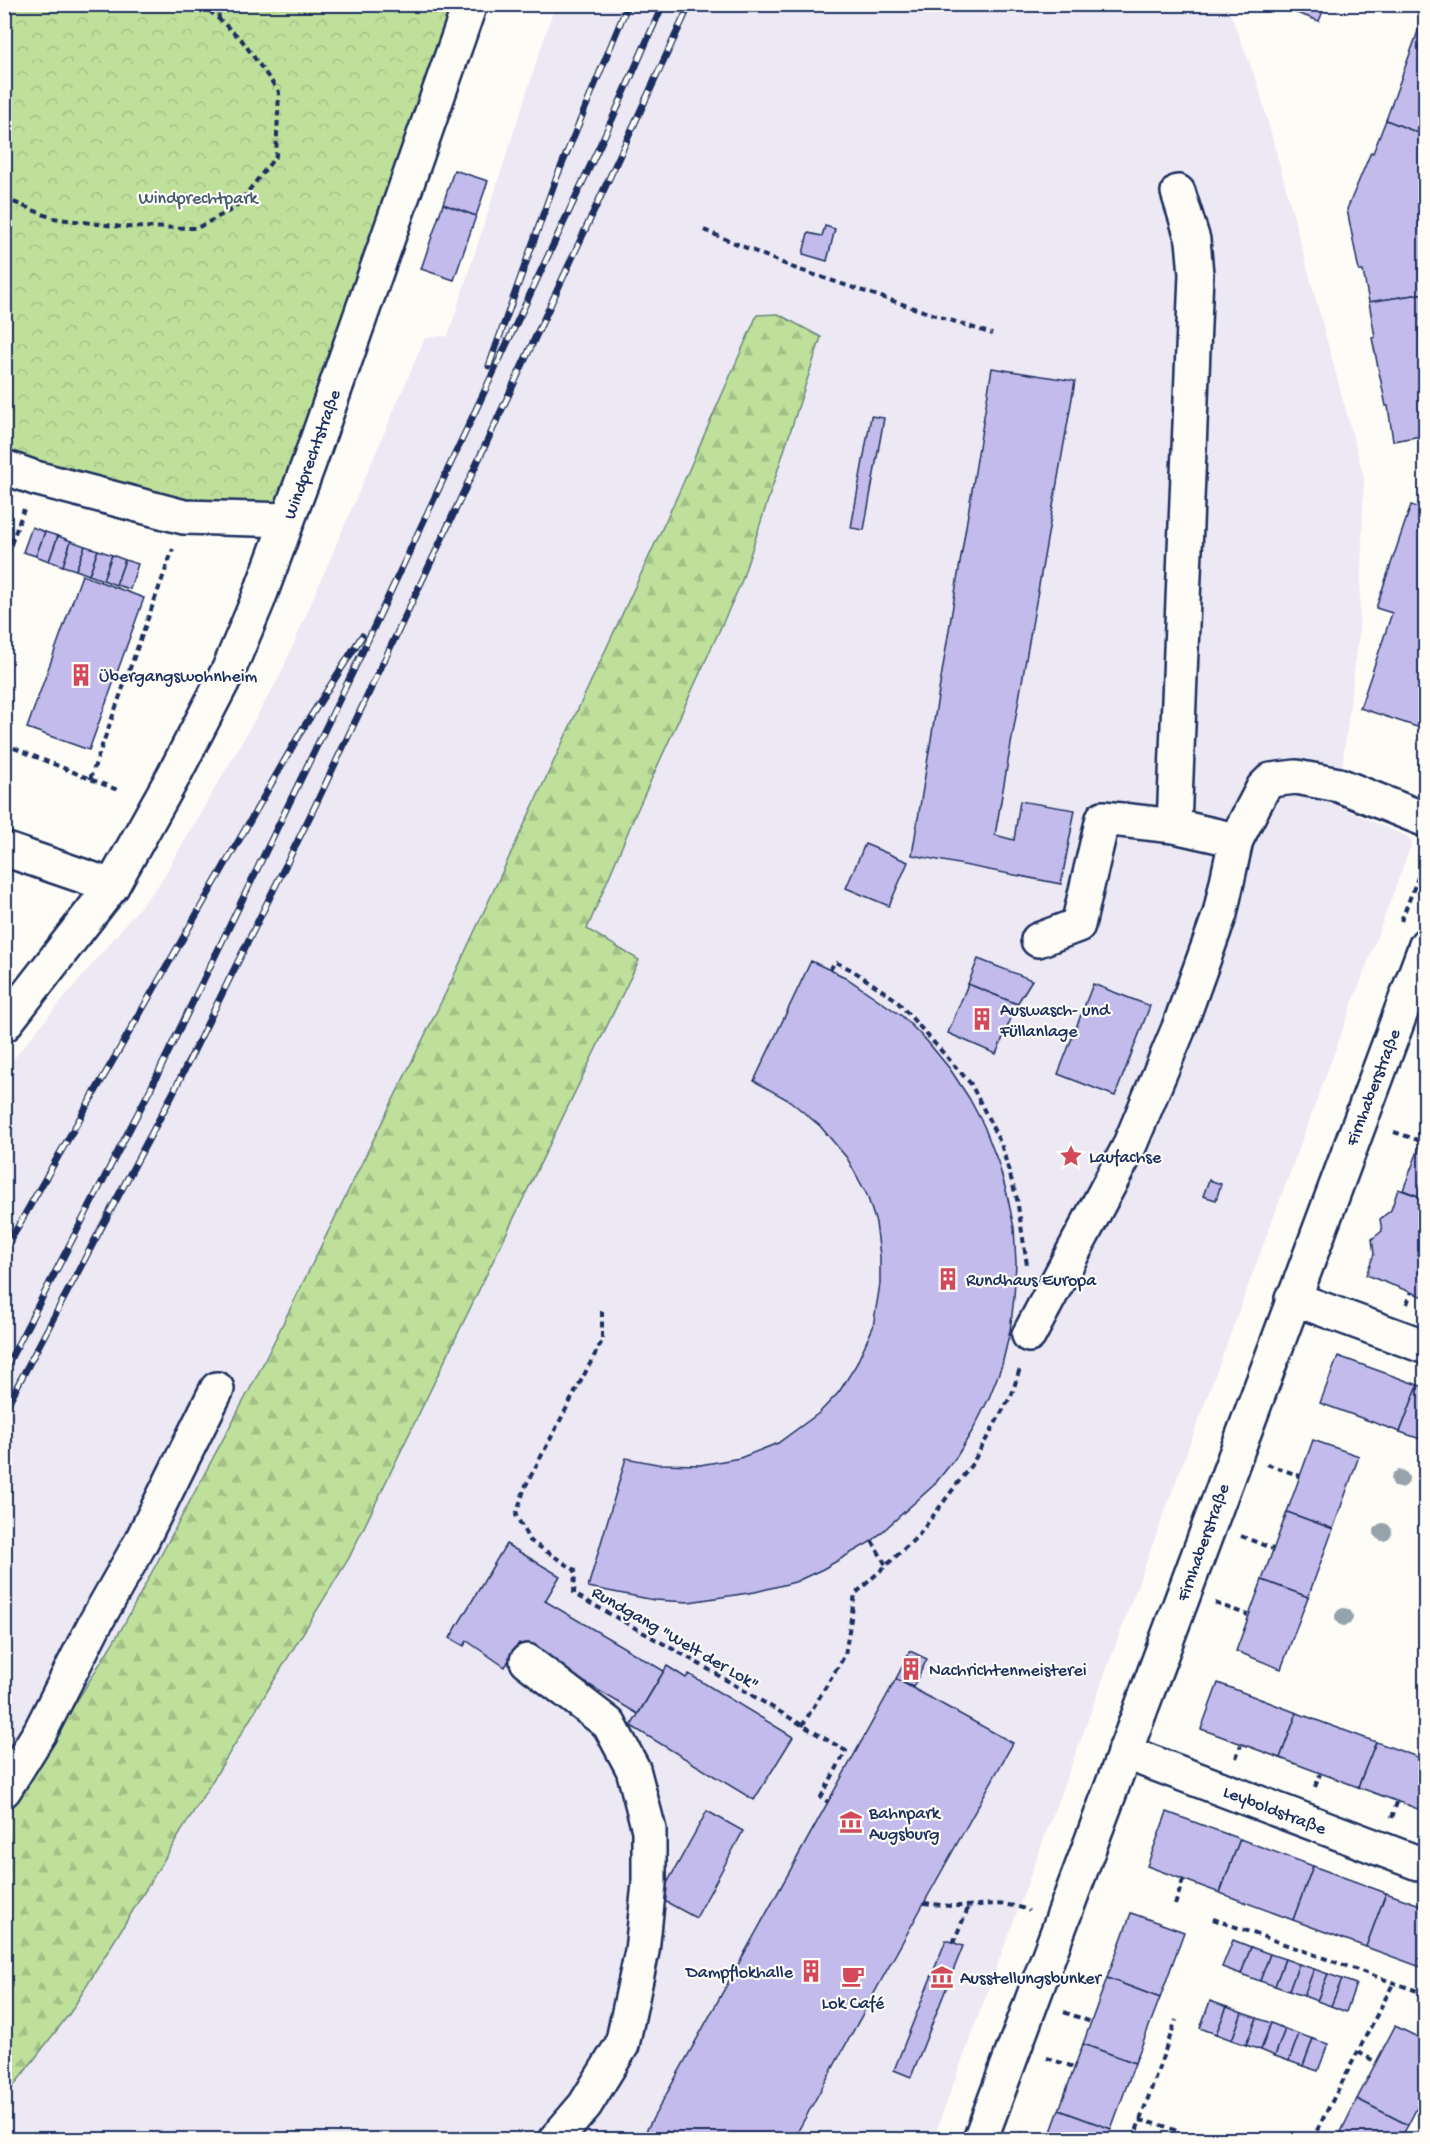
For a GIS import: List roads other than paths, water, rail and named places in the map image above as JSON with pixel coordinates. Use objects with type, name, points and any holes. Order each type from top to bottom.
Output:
[{"type":"street","name":"Windprechtstraße","points":[[4,1025],[112,886],[174,775],[229,669],[258,600],[287,520],[470,4]]},
{"type":"street","points":[[1174,826],[1196,274],[1193,240],[1178,192]]},
{"type":"street","points":[[4,467],[35,478],[184,517],[287,520]]},
{"type":"street","points":[[1029,1335],[1128,1149],[1174,1041],[1220,914],[1236,840],[1263,788],[1271,780],[1296,777],[1339,785],[1425,820]]},
{"type":"street","points":[[1038,940],[1078,925],[1103,818],[1174,826],[1236,840]]},
{"type":"street","points":[[4,849],[112,886]]},
{"type":"street","name":"Firnhaberstraße","points":[[980,2139],[1425,945]]},
{"type":"street","points":[[1292,1298],[1425,1347]]},
{"type":"street","points":[[4,1790],[40,1732],[93,1627],[140,1544],[217,1389]]},
{"type":"street","points":[[527,1661],[609,1724],[633,1769],[649,1830],[649,1884],[642,1951],[622,2044],[585,2105],[555,2139]]},
{"type":"street","name":"Leyboldstraße","points":[[1124,1752],[1425,1866]]},
{"type":"railway","points":[[489,366],[554,184],[628,4]]},
{"type":"railway","points":[[4,1371],[152,1086],[358,661],[616,111],[663,4]]},
{"type":"railway","points":[[4,1411],[173,1093],[316,804],[690,4]]},
{"type":"railway","points":[[4,1251],[302,730],[362,636]]},
{"type":"place","name":"Übergangswohnheim","points":[[81,675]]},
{"type":"place","name":"Auswasch- und Füllanlage","points":[[982,1019]]},
{"type":"place","name":"Laufachse","points":[[1071,1156]]},
{"type":"place","name":"Rundhaus Europa","points":[[948,1279]]},
{"type":"place","name":"Nachrichtenmeisterei","points":[[911,1669]]},
{"type":"place","name":"Bahnpark Augsburg","points":[[851,1822]]},
{"type":"place","name":"Dampflokhalle","points":[[811,1971]]},
{"type":"place","name":"Lok Café","points":[[853,1976]]},
{"type":"place","name":"Ausstellungsbunker","points":[[942,1977]]},
{"type":"park label","name":"Windprechtpark","points":[[198,197]]}]
